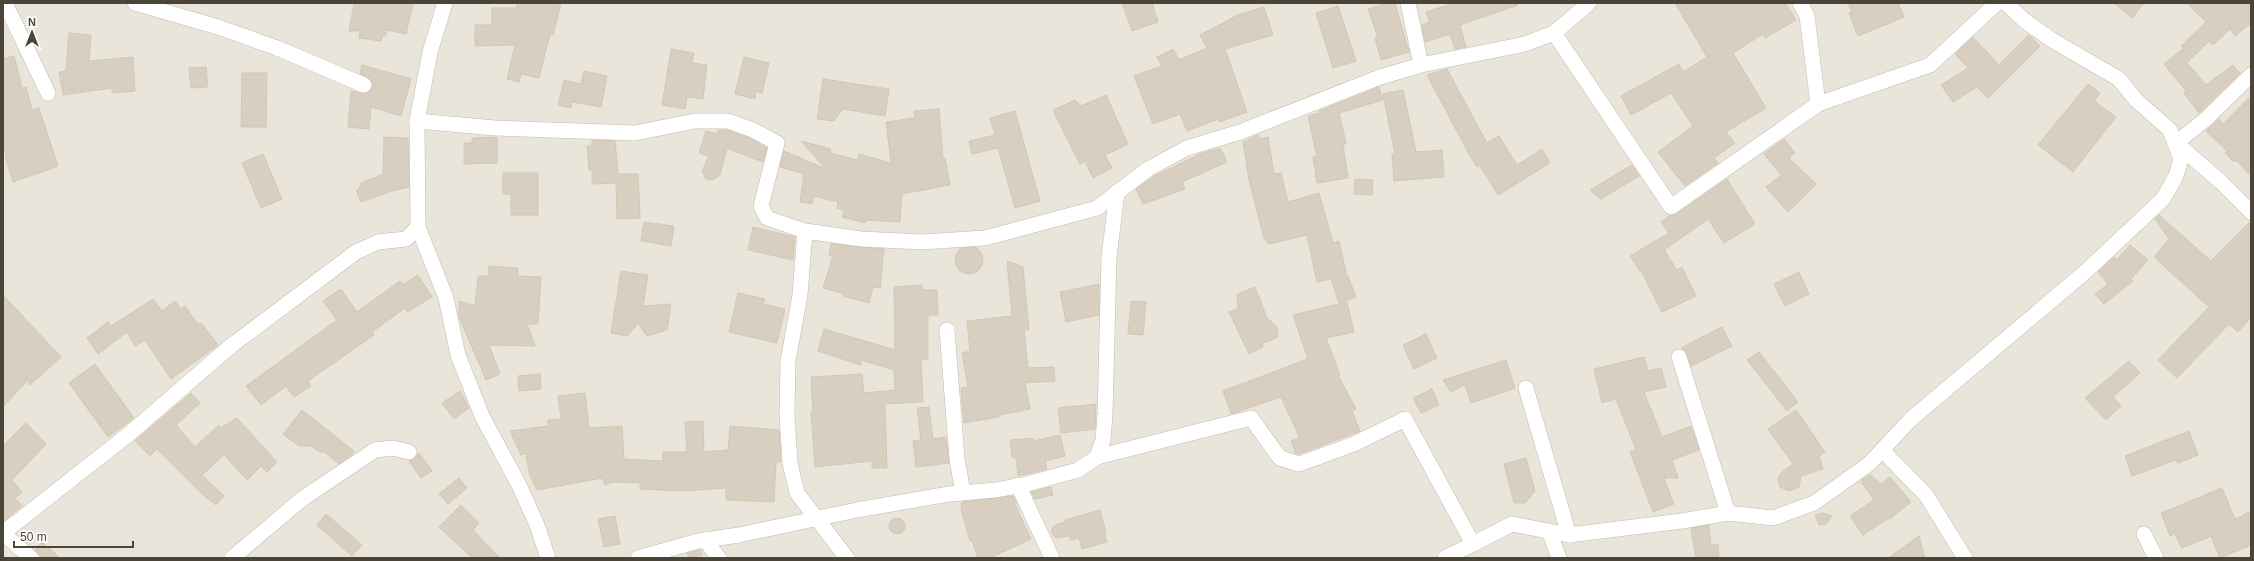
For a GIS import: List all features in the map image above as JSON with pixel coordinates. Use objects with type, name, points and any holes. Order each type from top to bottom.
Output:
[{"type":"street","points":[[5,3],[48,93]]},
{"type":"street","points":[[135,3],[218,26],[277,48],[364,85]]},
{"type":"street","points":[[445,3],[430,52],[416,121],[418,227],[446,298],[458,356],[482,416],[528,506],[548,558]]},
{"type":"street","points":[[1408,3],[1421,64]]},
{"type":"street","points":[[416,121],[495,128],[635,133],[695,121],[728,121],[753,130],[777,143],[761,206],[767,218],[805,231],[861,239],[922,242],[985,238],[1097,208],[1148,169],[1187,148],[1240,132],[1344,90],[1421,64],[1525,44],[1554,33],[1589,3]]},
{"type":"street","points":[[1800,3],[1807,16],[1818,104]]},
{"type":"street","points":[[1554,33],[1671,207],[1818,104],[1930,64],[1997,3]]},
{"type":"street","points":[[1445,558],[1512,524],[1569,535],[1682,521],[1728,513],[1773,518],[1814,502],[1868,464],[1911,419],[2084,273],[2163,199],[2176,176],[2181,159],[2170,130],[2136,100],[2118,79],[2052,40],[2025,21],[2006,3]]},
{"type":"street","points":[[2176,143],[2206,119],[2251,75]]},
{"type":"street","points":[[2176,143],[2222,183],[2251,212]]},
{"type":"street","points":[[1097,457],[1103,440],[1105,414],[1109,257],[1117,192]]},
{"type":"street","points":[[31,558],[3,533],[129,434],[232,345],[356,252],[378,242],[406,239],[418,227]]},
{"type":"street","points":[[805,231],[800,295],[788,362],[787,415],[790,463],[797,492],[819,519],[847,558]]},
{"type":"street","points":[[947,330],[957,459],[963,492]]},
{"type":"street","points":[[1679,357],[1728,513]]},
{"type":"street","points":[[1526,388],[1569,535]]},
{"type":"street","points":[[638,558],[705,540],[819,519],[857,510],[963,492],[1018,486],[1057,477],[1078,470],[1097,457],[1252,418],[1280,458],[1299,464],[1354,444],[1405,419],[1473,544]]},
{"type":"street","points":[[232,558],[302,499],[375,450],[393,448],[409,452]]},
{"type":"street","points":[[1882,450],[1926,495],[1965,558]]},
{"type":"street","points":[[1018,486],[1052,558]]},
{"type":"street","points":[[1549,531],[1560,558]]},
{"type":"street","points":[[2144,534],[2156,558]]},
{"type":"street","points":[[705,540],[718,558]]},
{"type":"shaded area","points":[[3,3],[2251,3],[2251,558],[3,558]]},
{"type":"building","points":[[354,3],[413,3],[406,34],[387,30],[386,36],[382,36],[381,41],[359,38],[360,30],[349,32]]},
{"type":"building","points":[[517,3],[561,3],[553,35],[550,34],[539,78],[521,74],[519,82],[507,79],[515,45],[475,46],[475,25],[492,25],[492,8],[517,8]]},
{"type":"building","points":[[1122,3],[1152,3],[1158,22],[1132,31]]},
{"type":"building","points":[[1387,3],[1395,3],[1409,52],[1381,60],[1375,38],[1378,37],[1368,9]]},
{"type":"building","points":[[1454,3],[1518,3],[1518,5],[1460,25],[1466,47],[1455,49],[1450,34],[1425,42],[1422,25],[1430,22],[1426,12]]},
{"type":"building","points":[[1675,3],[1785,3],[1796,20],[1765,38],[1763,34],[1733,53],[1766,108],[1726,132],[1735,143],[1714,158],[1718,163],[1685,186],[1658,152],[1693,126],[1671,93],[1631,115],[1621,96],[1679,64],[1683,72],[1707,57]]},
{"type":"building","points":[[1848,3],[1898,3],[1904,17],[1858,36],[1849,13],[1852,12]]},
{"type":"building","points":[[2114,3],[2144,3],[2132,18]]},
{"type":"building","points":[[2187,3],[2251,3],[2251,23],[2235,36],[2230,29],[2213,45],[2209,41],[2187,63],[2206,85],[2233,65],[2240,73],[2199,113],[2184,93],[2186,91],[2164,64],[2184,48],[2181,46],[2206,22]]},
{"type":"building","points":[[1338,6],[1356,61],[1333,68],[1316,13]]},
{"type":"building","points":[[1264,7],[1273,35],[1225,49],[1247,112],[1219,122],[1218,119],[1187,131],[1180,114],[1153,124],[1134,76],[1162,66],[1157,57],[1173,49],[1179,60],[1207,48],[1200,35],[1238,15]]},
{"type":"building","points":[[69,33],[91,35],[89,61],[133,57],[135,91],[112,93],[112,88],[63,95],[59,72],[66,71]]},
{"type":"building","points":[[2029,35],[2040,46],[1988,98],[1977,87],[1953,102],[1941,85],[1968,68],[1955,54],[1973,37],[1999,65]]},
{"type":"building","points":[[671,49],[694,53],[692,63],[707,65],[703,99],[687,97],[685,109],[662,105]]},
{"type":"building","points":[[14,56],[22,88],[26,87],[32,110],[39,108],[58,166],[13,182],[5,157],[7,156],[3,144],[3,59]]},
{"type":"building","points":[[744,57],[769,63],[762,93],[756,91],[755,99],[735,94]]},
{"type":"building","points":[[362,65],[411,79],[401,116],[371,107],[369,129],[348,127],[351,91],[365,94],[372,88],[371,79],[360,74]]},
{"type":"building","points":[[206,67],[208,87],[191,88],[189,68]]},
{"type":"building","points":[[1447,69],[1487,143],[1499,136],[1517,165],[1542,149],[1550,163],[1498,195],[1480,166],[1477,167],[1469,154],[1427,75]]},
{"type":"building","points":[[584,71],[607,76],[601,107],[572,102],[571,108],[558,105],[564,80],[581,84]]},
{"type":"building","points":[[242,73],[267,73],[266,127],[241,127]]},
{"type":"building","points":[[823,79],[889,89],[885,116],[843,109],[834,121],[817,119]]},
{"type":"building","points":[[2088,84],[2100,93],[2094,101],[2116,117],[2073,172],[2038,145]]},
{"type":"building","points":[[1379,87],[1383,100],[1339,113],[1346,143],[1343,145],[1348,178],[1317,183],[1313,157],[1317,157],[1308,116],[1320,113],[1319,111]]},
{"type":"building","points":[[1403,90],[1416,152],[1442,150],[1444,177],[1394,181],[1392,154],[1395,154],[1383,94]]},
{"type":"building","points":[[1106,95],[1128,144],[1105,155],[1112,168],[1093,178],[1085,161],[1080,164],[1053,110],[1075,100],[1081,106]]},
{"type":"building","points":[[2251,96],[2251,176],[2236,160],[2234,162],[2225,153],[2227,151],[2206,131],[2219,119],[2223,124]]},
{"type":"building","points":[[939,109],[943,158],[945,158],[950,185],[902,194],[900,222],[866,220],[865,223],[842,217],[844,210],[837,208],[838,202],[814,196],[812,204],[800,202],[804,174],[780,167],[784,151],[826,169],[801,141],[831,149],[830,153],[858,160],[859,154],[891,163],[886,122],[915,118],[914,111]]},
{"type":"building","points":[[1015,111],[1040,201],[1015,208],[998,148],[972,154],[969,141],[995,135],[990,118]]},
{"type":"building","points":[[718,130],[726,130],[749,138],[767,148],[763,162],[727,148],[720,175],[713,180],[706,179],[702,171],[709,156],[699,153],[706,131],[717,134]]},
{"type":"building","points":[[1258,135],[1260,139],[1268,137],[1274,174],[1281,173],[1288,202],[1319,193],[1333,243],[1339,241],[1347,277],[1348,276],[1356,297],[1339,303],[1331,279],[1317,282],[1307,235],[1269,244],[1264,238],[1249,180],[1243,142]]},
{"type":"building","points":[[384,137],[408,138],[409,187],[392,191],[361,202],[356,190],[359,189],[361,183],[383,174]]},
{"type":"building","points":[[497,137],[497,163],[464,164],[464,143],[472,143],[472,139],[474,138]]},
{"type":"building","points":[[1784,139],[1795,153],[1789,158],[1816,184],[1788,212],[1766,187],[1781,175],[1764,154]]},
{"type":"building","points":[[592,140],[615,141],[618,174],[638,174],[640,218],[617,219],[616,183],[592,184],[592,169],[589,170],[587,146],[592,146]]},
{"type":"building","points":[[1220,148],[1227,162],[1182,182],[1185,189],[1143,204],[1136,189],[1153,177],[1200,154]]},
{"type":"building","points":[[263,154],[282,199],[261,208],[242,163]]},
{"type":"building","points":[[1632,165],[1639,176],[1601,199],[1590,190]]},
{"type":"building","points":[[503,173],[538,173],[538,215],[511,215],[511,194],[503,194]]},
{"type":"building","points":[[1355,179],[1373,180],[1372,195],[1354,194]]},
{"type":"building","points":[[1727,179],[1755,224],[1724,243],[1708,219],[1664,250],[1677,270],[1682,267],[1696,296],[1662,312],[1641,270],[1640,271],[1630,256],[1669,233],[1661,222],[1669,216],[1676,214]]},
{"type":"building","points":[[2159,215],[2211,261],[2251,221],[2251,317],[2238,332],[2229,324],[2177,378],[2158,360],[2209,307],[2154,257],[2169,239],[2155,219]]},
{"type":"building","points":[[644,222],[674,226],[671,246],[641,241]]},
{"type":"building","points":[[753,227],[795,237],[793,260],[748,250]]},
{"type":"building","points":[[831,244],[884,249],[880,288],[873,287],[869,303],[843,296],[844,294],[823,288],[833,256],[829,256]]},
{"type":"building","points":[[2130,245],[2148,260],[2131,279],[2133,281],[2104,304],[2095,294],[2108,284],[2098,272],[2114,257],[2117,260]]},
{"type":"building","points":[[969,246],[979,250],[983,260],[979,270],[969,274],[959,270],[955,260],[959,250]]},
{"type":"building","points":[[1007,261],[1023,267],[1029,330],[1024,330],[1028,368],[1054,367],[1055,381],[1025,383],[1030,409],[999,415],[999,417],[964,423],[961,388],[968,387],[962,353],[970,351],[967,321],[1012,316]]},
{"type":"building","points":[[489,266],[518,268],[517,276],[541,277],[538,324],[527,324],[535,346],[489,345],[500,374],[486,380],[459,317],[459,301],[475,306],[478,276],[488,276]]},
{"type":"building","points":[[621,271],[648,275],[643,306],[671,304],[667,330],[647,336],[638,323],[627,336],[611,333]]},
{"type":"building","points":[[1799,272],[1809,294],[1785,306],[1774,284]]},
{"type":"building","points":[[418,275],[432,297],[407,312],[405,308],[372,332],[374,335],[308,381],[311,386],[294,397],[286,386],[261,405],[246,386],[337,320],[323,301],[341,289],[357,312],[400,281],[402,285]]},
{"type":"building","points":[[1099,284],[1099,315],[1066,322],[1060,292]]},
{"type":"building","points":[[922,285],[922,290],[937,290],[938,315],[928,315],[928,359],[921,359],[923,402],[885,404],[887,468],[872,468],[872,461],[815,467],[811,411],[813,411],[811,377],[862,374],[864,393],[895,390],[894,370],[861,360],[861,365],[818,351],[824,329],[895,350],[894,287]]},
{"type":"building","points":[[1255,287],[1267,318],[1277,327],[1278,337],[1262,344],[1263,347],[1249,354],[1229,312],[1238,309],[1237,294]]},
{"type":"building","points":[[738,293],[765,299],[763,304],[785,309],[777,343],[729,332]]},
{"type":"building","points":[[3,295],[61,357],[30,385],[27,381],[3,407]]},
{"type":"building","points":[[153,299],[162,311],[175,301],[181,309],[185,306],[198,325],[201,323],[218,345],[171,379],[145,340],[135,346],[127,332],[98,354],[87,338],[108,322],[111,326]]},
{"type":"building","points":[[1131,301],[1146,302],[1143,335],[1128,334]]},
{"type":"building","points":[[1347,302],[1354,332],[1326,338],[1340,375],[1338,375],[1356,409],[1352,411],[1360,431],[1296,454],[1291,441],[1300,438],[1281,397],[1231,414],[1223,391],[1308,359],[1293,315]]},
{"type":"building","points":[[1722,327],[1732,346],[1691,366],[1687,354],[1681,348]]},
{"type":"building","points":[[1426,334],[1437,358],[1414,369],[1403,345]]},
{"type":"building","points":[[1759,352],[1798,402],[1787,411],[1747,360]]},
{"type":"building","points":[[1644,357],[1648,371],[1661,368],[1666,387],[1644,392],[1662,437],[1691,426],[1699,450],[1672,460],[1678,478],[1664,478],[1674,504],[1653,512],[1630,452],[1636,450],[1616,399],[1602,403],[1594,369]]},
{"type":"building","points":[[1506,360],[1515,388],[1471,403],[1465,385],[1451,392],[1443,380]]},
{"type":"building","points":[[2129,361],[2140,373],[2113,397],[2121,406],[2106,420],[2085,398]]},
{"type":"building","points":[[95,364],[134,418],[108,437],[69,383]]},
{"type":"building","points":[[540,374],[541,389],[519,391],[518,376]]},
{"type":"building","points":[[1432,389],[1439,405],[1421,413],[1413,398]]},
{"type":"building","points":[[460,391],[469,408],[454,419],[442,403]]},
{"type":"building","points":[[191,393],[200,403],[176,425],[195,447],[219,425],[221,428],[237,418],[277,462],[267,472],[261,466],[247,480],[224,455],[202,475],[224,496],[216,505],[202,494],[157,449],[150,456],[135,441]]},
{"type":"building","points":[[585,393],[589,428],[622,426],[624,459],[663,461],[663,452],[687,452],[685,422],[703,421],[704,452],[728,450],[730,426],[779,430],[781,462],[776,462],[774,502],[726,500],[726,488],[682,491],[640,489],[640,483],[613,482],[605,485],[602,478],[537,490],[529,473],[526,453],[521,455],[510,431],[548,426],[548,420],[561,419],[558,396]]},
{"type":"building","points":[[1096,404],[1095,429],[1061,433],[1058,408]]},
{"type":"building","points":[[929,407],[933,439],[946,437],[949,463],[916,467],[913,441],[921,440],[917,408]]},
{"type":"building","points":[[302,410],[354,451],[351,455],[339,464],[323,451],[321,453],[311,446],[299,446],[283,434]]},
{"type":"building","points":[[1796,410],[1825,452],[1819,456],[1823,469],[1801,476],[1799,487],[1789,491],[1780,487],[1778,479],[1781,473],[1793,464],[1768,429]]},
{"type":"building","points":[[26,423],[46,444],[12,480],[22,492],[15,498],[22,506],[3,522],[3,446]]},
{"type":"building","points":[[2189,431],[2198,455],[2178,463],[2175,460],[2132,476],[2125,456]]},
{"type":"building","points":[[1060,435],[1065,456],[1045,461],[1047,469],[1018,476],[1016,458],[1012,457],[1010,440],[1033,438],[1033,441]]},
{"type":"building","points":[[419,453],[432,471],[421,478],[409,461],[415,458]]},
{"type":"building","points":[[1526,458],[1535,491],[1525,503],[1514,503],[1504,464]]},
{"type":"building","points":[[1871,475],[1881,484],[1890,477],[1911,502],[1890,519],[1889,518],[1863,535],[1850,516],[1874,500],[1862,483],[1862,480]]},
{"type":"building","points":[[459,478],[467,488],[448,504],[439,494]]},
{"type":"building","points":[[1051,487],[1053,495],[1035,499],[1031,492]]},
{"type":"building","points":[[2222,488],[2235,519],[2251,511],[2251,545],[2220,558],[2211,536],[2182,548],[2175,534],[2170,536],[2161,513]]},
{"type":"building","points":[[1013,496],[1017,503],[1014,502],[1031,539],[990,558],[978,558],[972,541],[970,541],[961,509],[962,502]]},
{"type":"building","points":[[461,505],[479,523],[473,530],[500,558],[472,558],[439,527]]},
{"type":"building","points":[[1100,510],[1107,542],[1082,549],[1079,538],[1071,540],[1069,536],[1056,538],[1052,534],[1052,528],[1055,525],[1065,522],[1065,520]]},
{"type":"building","points":[[1823,513],[1832,516],[1826,524],[1819,525],[1815,515]]},
{"type":"building","points":[[326,514],[362,545],[352,556],[317,525]]},
{"type":"building","points":[[615,516],[620,544],[604,547],[598,519]]},
{"type":"building","points":[[897,518],[903,520],[905,526],[903,532],[897,534],[891,532],[889,526],[891,520]]},
{"type":"building","points":[[1709,525],[1711,545],[1718,544],[1719,558],[1696,558],[1691,528]]},
{"type":"building","points":[[1919,536],[1925,558],[1888,558]]},
{"type":"building","points":[[42,542],[60,558],[42,558],[35,550]]},
{"type":"building","points":[[700,550],[702,555],[689,558],[687,553]]}]
